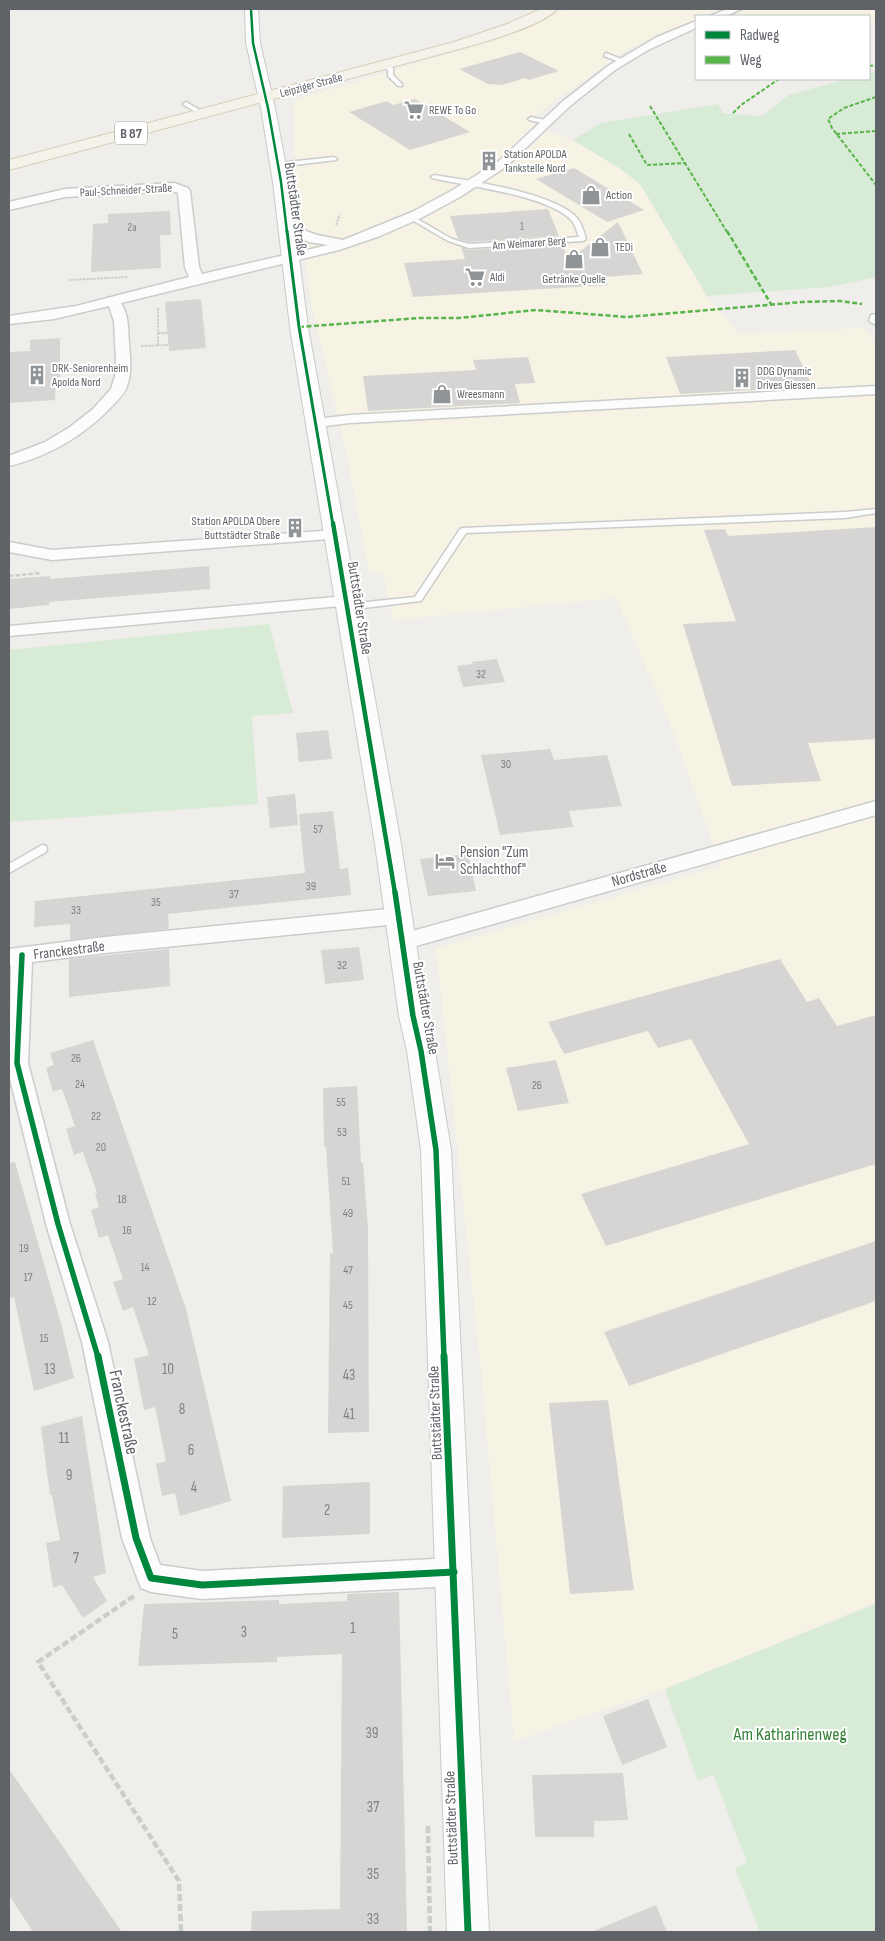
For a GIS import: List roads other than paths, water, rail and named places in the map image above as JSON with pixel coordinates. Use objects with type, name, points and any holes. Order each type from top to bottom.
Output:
[{"type":"main road","name":"Leipziger Straße","points":[[9,165],[386,66],[499,32],[526,22],[550,9]]},
{"type":"street","name":"Buttstädter Straße","points":[[251,9],[254,43],[278,165],[299,327],[388,844],[436,1150],[468,1932]]},
{"type":"street","points":[[722,15],[737,9]]},
{"type":"street","points":[[9,320],[71,311],[290,258],[348,242],[410,217],[471,185],[495,170],[594,79],[642,48],[695,24]]},
{"type":"street","name":"Paul-Schneider-Straße","points":[[9,206],[65,193],[181,188],[184,191],[192,267],[197,279]]},
{"type":"street","points":[[287,228],[314,239],[348,242]]},
{"type":"street","points":[[9,461],[40,450],[81,429],[120,388],[122,347],[120,314],[112,300]]},
{"type":"street","points":[[316,423],[350,419],[876,390]]},
{"type":"street","points":[[9,547],[52,555],[336,535]]},
{"type":"street","name":"Buttstädter Straße","points":[[9,631],[346,604]]},
{"type":"street","name":"Nordstraße","points":[[400,929],[726,849],[876,808]]},
{"type":"street","name":"Franckestraße","points":[[400,929],[105,945],[15,956],[17,1063],[58,1224],[95,1342],[136,1538],[151,1578],[202,1585],[454,1572]]},
{"type":"lane","points":[[606,55],[622,61]]},
{"type":"lane","points":[[386,66],[391,69],[390,75],[400,85]]},
{"type":"lane","points":[[186,104],[203,114]]},
{"type":"lane","points":[[531,119],[547,122]]},
{"type":"lane","points":[[278,165],[334,159]]},
{"type":"lane","points":[[434,177],[471,185]]},
{"type":"lane","name":"Am Weimarer Berg","points":[[410,217],[450,240],[469,246],[583,239],[574,218],[564,211],[544,202],[471,185]]},
{"type":"lane","points":[[346,604],[418,600],[463,530],[845,515],[876,510]]},
{"type":"lane","points":[[9,869],[42,849]]},
{"type":"place","name":"REWE To Go","points":[[414,110]]},
{"type":"place","name":"Station APOLDA Tankstelle Nord","points":[[489,161]]},
{"type":"place","name":"Action","points":[[591,195]]},
{"type":"place","name":"TEDi","points":[[600,247]]},
{"type":"place","name":"Getränke Quelle","points":[[574,259]]},
{"type":"place","name":"Aldi","points":[[475,277]]},
{"type":"place","name":"DRK-Seniorenheim Apolda Nord","points":[[37,375]]},
{"type":"place","name":"DDG Dynamic Drives Giessen","points":[[742,378]]},
{"type":"place","name":"Wreesmann","points":[[442,394]]},
{"type":"place","name":"Station APOLDA Obere Buttstädter Straße","points":[[295,528]]},
{"type":"place","name":"Pension \"Zum Schlachthof\"","points":[[445,861]]},
{"type":"park label","name":"Am Katharinenweg","points":[[790,1734]]}]
